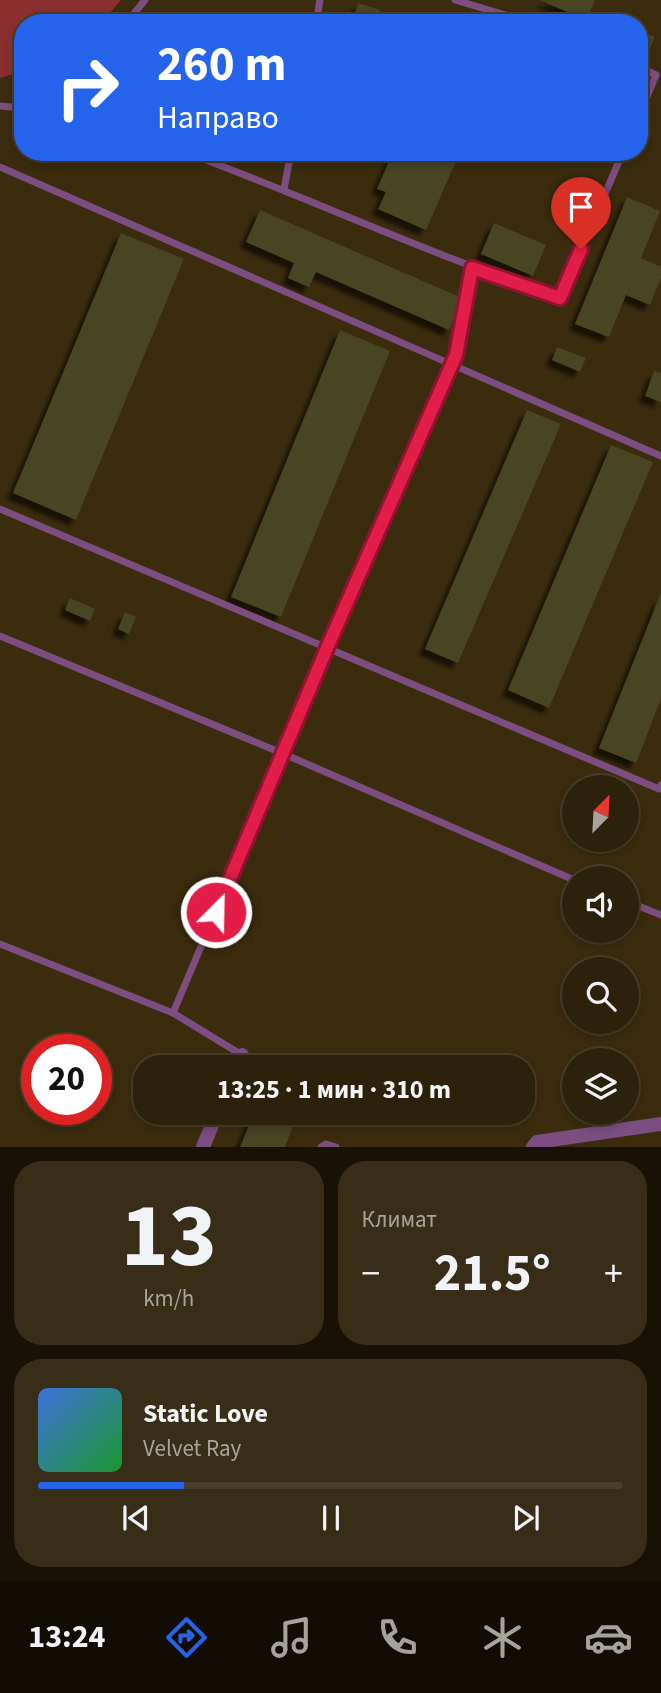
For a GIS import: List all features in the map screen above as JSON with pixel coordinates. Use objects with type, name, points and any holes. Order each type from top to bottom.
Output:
[{"type":"street","points":[[533,1147],[537,1142],[661,1124]]},
{"type":"street","points":[[203,1147],[212,1125]]},
{"type":"lane","points":[[133,14],[145,0]]},
{"type":"lane","points":[[456,0],[502,14]]},
{"type":"lane","points":[[648,72],[656,75],[648,94]]},
{"type":"lane","points":[[209,161],[284,189],[472,268],[560,298],[619,161]]},
{"type":"lane","points":[[284,189],[289,161]]},
{"type":"lane","points":[[0,167],[661,456]]},
{"type":"lane","points":[[173,1013],[327,648],[452,365],[472,268]]},
{"type":"lane","points":[[0,509],[659,789],[661,785]]},
{"type":"lane","points":[[0,636],[284,754],[562,875]]},
{"type":"lane","points":[[639,906],[661,915]]},
{"type":"lane","points":[[0,944],[173,1013],[231,1055]]},
{"type":"lane","points":[[321,1147],[326,1144],[336,1147]]},
{"type":"shaded area","points":[[0,0],[121,0],[109,14],[14,14],[14,74],[0,78]]},
{"type":"building","points":[[540,0],[595,0],[589,14],[572,14]]},
{"type":"building","points":[[358,3],[380,10],[379,14],[355,14]]},
{"type":"building","points":[[648,34],[655,37],[650,48],[648,47]]},
{"type":"building","points":[[389,161],[456,161],[426,230],[378,209],[386,192],[377,189]]},
{"type":"building","points":[[627,197],[660,211],[641,258],[661,267],[661,278],[650,305],[626,295],[609,337],[575,324]]},
{"type":"building","points":[[260,210],[462,298],[449,330],[316,272],[309,287],[288,278],[294,263],[246,242]]},
{"type":"building","points":[[494,223],[546,245],[533,276],[481,254]]},
{"type":"building","points":[[121,233],[184,259],[76,520],[13,493]]},
{"type":"building","points":[[340,330],[390,351],[281,617],[231,597]]},
{"type":"building","points":[[557,347],[586,358],[580,372],[552,360]]},
{"type":"building","points":[[654,371],[661,373],[661,402],[645,396]]},
{"type":"building","points":[[527,410],[561,424],[458,663],[425,649]]},
{"type":"building","points":[[611,445],[653,462],[549,708],[508,690]]},
{"type":"building","points":[[661,593],[661,699],[636,763],[599,748]]},
{"type":"building","points":[[70,598],[95,609],[90,621],[65,610]]},
{"type":"building","points":[[125,612],[136,617],[129,634],[118,629]]},
{"type":"building","points":[[249,1125],[294,1125],[285,1147],[240,1147]]},
{"type":"route","points":[[216,912],[327,648],[456,355],[472,268],[560,298],[581,249]]}]
